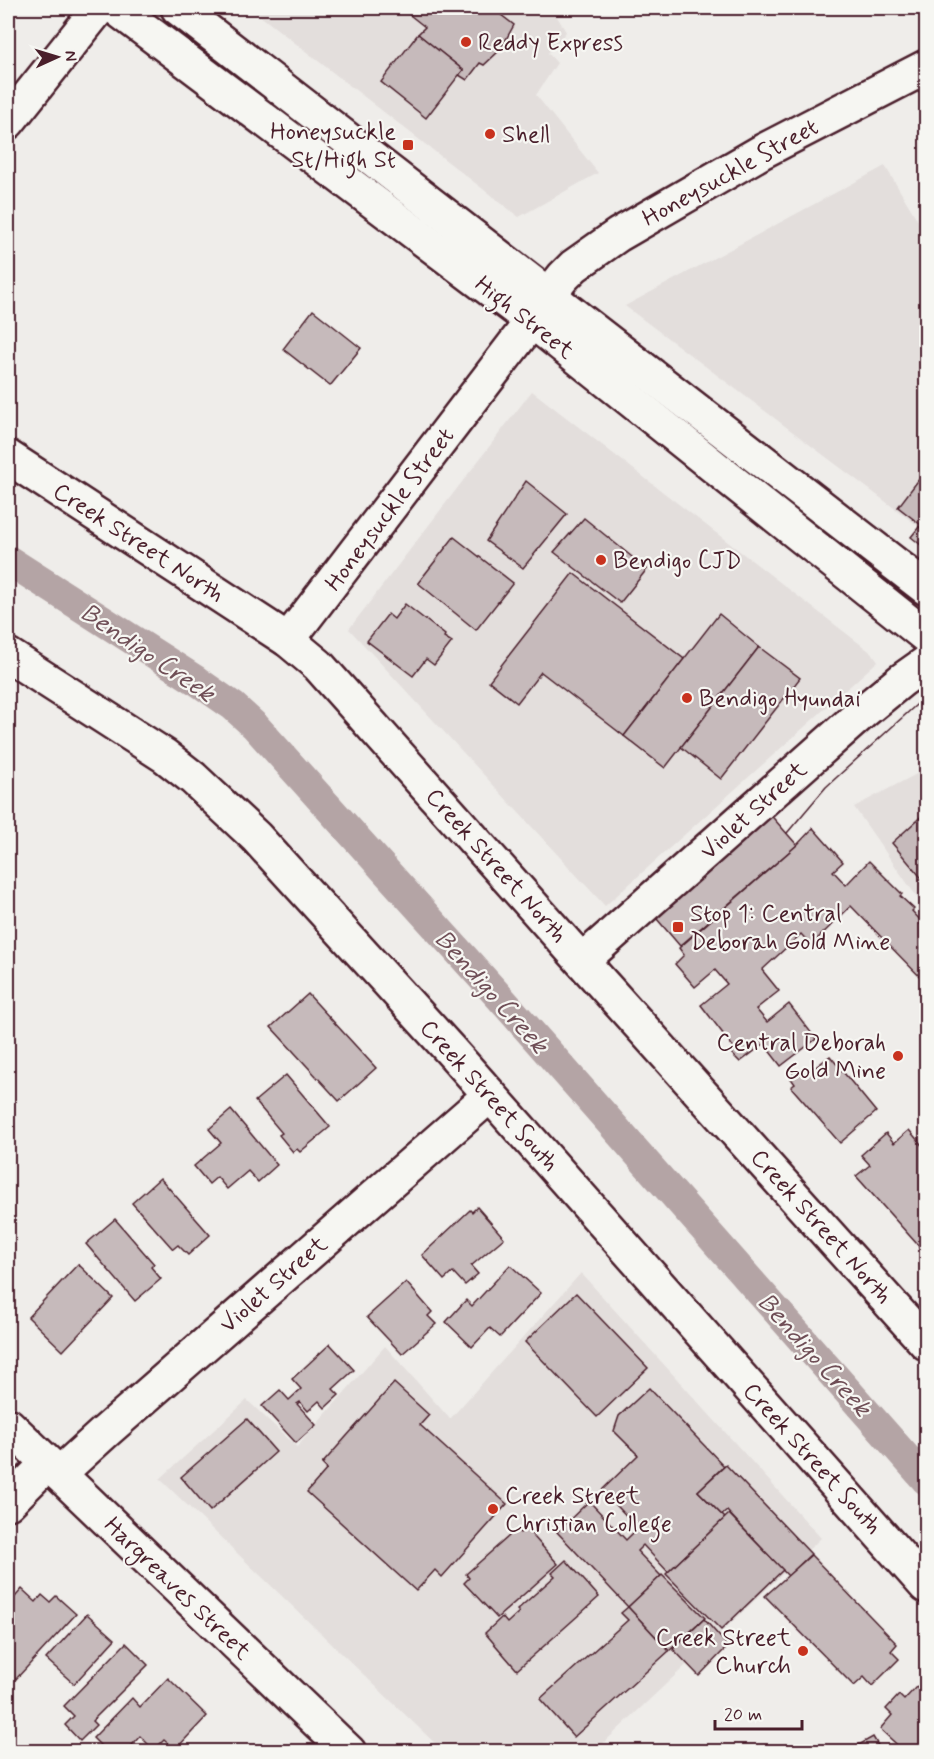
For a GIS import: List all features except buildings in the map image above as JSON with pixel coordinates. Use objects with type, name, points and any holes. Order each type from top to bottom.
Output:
[{"type":"main road","points":[[8,122],[99,8]]},
{"type":"main road","name":"High Street","points":[[116,8],[540,309],[927,588]]},
{"type":"main road","name":"High Street","points":[[178,8],[540,309],[927,636]]},
{"type":"main road","name":"Honeysuckle Street","points":[[288,640],[563,277],[574,266],[618,235],[763,151],[927,67]]},
{"type":"main road","name":"Creek Street North","points":[[8,457],[288,640],[318,665],[927,1343]]},
{"type":"main road","name":"Creek Street South","points":[[8,655],[165,756],[256,837],[451,1051],[927,1586]]},
{"type":"main road","name":"Violet Street","points":[[582,961],[864,711],[927,663]]},
{"type":"main road","name":"Violet Street","points":[[8,1503],[104,1432],[489,1096]]},
{"type":"main road","name":"Hargreaves Street","points":[[8,1425],[349,1752]]},
{"type":"shaded area","name":"Shell","points":[[250,8],[550,8],[566,32],[548,53],[557,63],[536,95],[598,173],[519,217]]},
{"type":"shaded area","points":[[885,166],[926,234],[926,532],[625,306]]},
{"type":"shaded area","points":[[532,391],[873,654],[878,661],[605,906],[349,629]]},
{"type":"shaded area","points":[[926,769],[926,910],[854,807]]},
{"type":"shaded area","name":"Creek Street Christian College","points":[[581,1273],[821,1538],[595,1751],[443,1751],[160,1479],[247,1400],[297,1447],[385,1346],[450,1419]]},
{"type":"waterway","name":"Bendigo Creek","points":[[8,560],[197,681],[233,706],[255,726],[503,1001],[926,1480]]},
{"type":"tram line","points":[[787,833],[826,787],[926,696]]},
{"type":"place","name":"Reddy Express","points":[[466,42]]},
{"type":"place","name":"Shell","points":[[490,134]]},
{"type":"place","name":"Honeysuckle St/High St","points":[[408,145]]},
{"type":"place","name":"Bendigo CJD","points":[[601,560]]},
{"type":"place","name":"Bendigo Hyundai","points":[[687,698]]},
{"type":"place","name":"Stop 1: Central Deborah Gold Mine","points":[[678,927]]},
{"type":"place","name":"Central Deborah Gold Mine","points":[[898,1056]]},
{"type":"place","name":"Creek Street Christian College","points":[[493,1509]]},
{"type":"place","name":"Creek Street Church","points":[[803,1651]]}]
